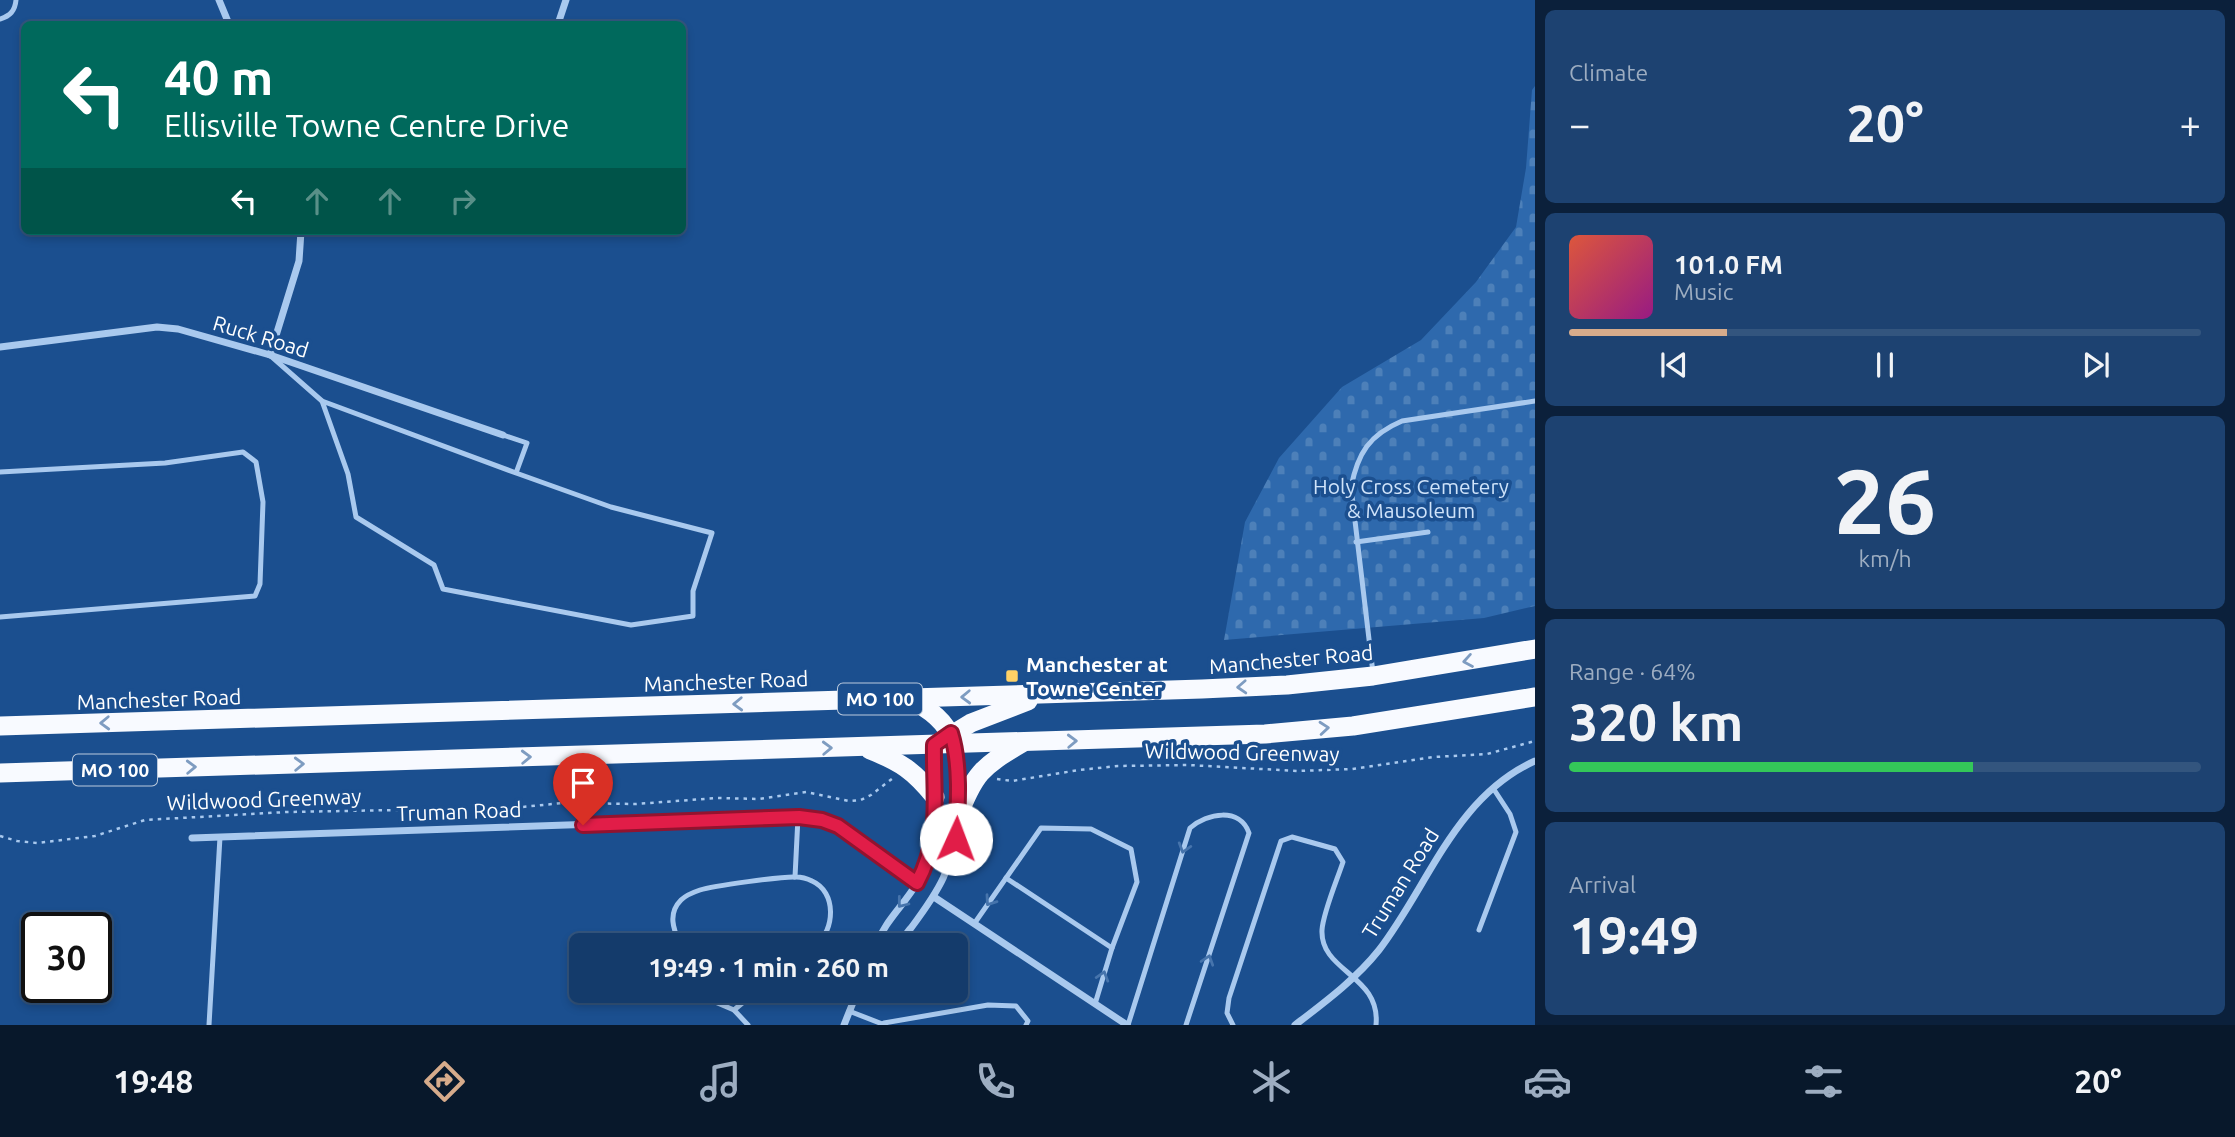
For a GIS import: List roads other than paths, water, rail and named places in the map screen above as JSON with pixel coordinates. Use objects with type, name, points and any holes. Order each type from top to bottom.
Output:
[{"type":"highway","name":"Manchester Road","points":[[0,726],[909,699],[1275,685],[1373,676],[1535,649]]},
{"type":"highway","points":[[909,699],[940,719],[953,739],[999,711],[1049,694]]},
{"type":"highway","name":"MO 100","points":[[0,773],[934,745],[953,739],[1023,742],[1241,735],[1341,727],[1535,697]]},
{"type":"highway","points":[[957,819],[976,775],[993,760],[1023,742]]},
{"type":"highway","points":[[862,747],[896,760],[919,777],[935,797]]},
{"type":"street","points":[[219,0],[228,21]]},
{"type":"street","points":[[559,21],[566,0]]},
{"type":"street","points":[[270,355],[299,261],[301,235]]},
{"type":"street","name":"Ruck Road","points":[[0,347],[158,327],[178,329],[270,355],[503,435]]},
{"type":"street","points":[[907,933],[934,897],[952,857],[957,819],[953,739]]},
{"type":"street","points":[[880,933],[925,869],[934,834],[934,745]]},
{"type":"street","name":"Truman Road","points":[[1295,1025],[1354,977],[1380,948],[1453,831],[1493,788],[1535,761]]},
{"type":"street","name":"Truman Road","points":[[192,838],[799,817],[822,820],[838,826],[917,883]]},
{"type":"street","points":[[934,897],[1128,1025]]},
{"type":"street","points":[[844,1025],[852,1003]]},
{"type":"lane","points":[[0,19],[9,16],[14,10],[16,0]]},
{"type":"lane","points":[[270,355],[322,401],[611,508],[712,533],[693,591],[692,616],[631,625],[443,589],[434,565],[356,517],[348,474],[322,401]]},
{"type":"lane","points":[[1373,676],[1351,487],[1363,452],[1378,433],[1402,421],[1535,401]]},
{"type":"lane","points":[[503,435],[527,443],[516,473]]},
{"type":"lane","points":[[0,472],[166,463],[243,452],[256,462],[263,502],[260,584],[255,596],[0,617]]},
{"type":"lane","points":[[1356,542],[1428,532]]},
{"type":"lane","points":[[1479,930],[1516,832],[1510,814],[1493,788]]},
{"type":"lane","points":[[1128,1025],[1190,828],[1199,820],[1222,815],[1237,816],[1246,823],[1249,833],[1186,1025]]},
{"type":"lane","points":[[796,877],[799,817]]},
{"type":"lane","points":[[974,925],[1041,828],[1091,829],[1131,849],[1137,882],[1112,948],[1095,1004]]},
{"type":"lane","points":[[209,1025],[220,837]]},
{"type":"lane","points":[[1233,1025],[1227,1013],[1229,998],[1281,841],[1292,837],[1335,849],[1343,862],[1322,929],[1323,943],[1332,958],[1370,993],[1378,1011],[1376,1025]]},
{"type":"lane","points":[[675,933],[672,926],[673,911],[681,899],[701,890],[796,877],[814,882],[825,892],[831,906],[829,923],[823,933]]},
{"type":"lane","points":[[1006,878],[1112,948]]},
{"type":"lane","points":[[717,1003],[734,1010],[748,1025]]},
{"type":"lane","points":[[734,1010],[742,1003]]},
{"type":"lane","points":[[849,1011],[884,1024],[988,1005],[1016,1006],[1028,1021],[1026,1025]]},
{"type":"place","name":"Manchester at Towne Center","points":[[1012,676]]},
{"type":"park label","name":"Holy Cross Cemetery & Mausoleum","points":[[1411,498]]}]
